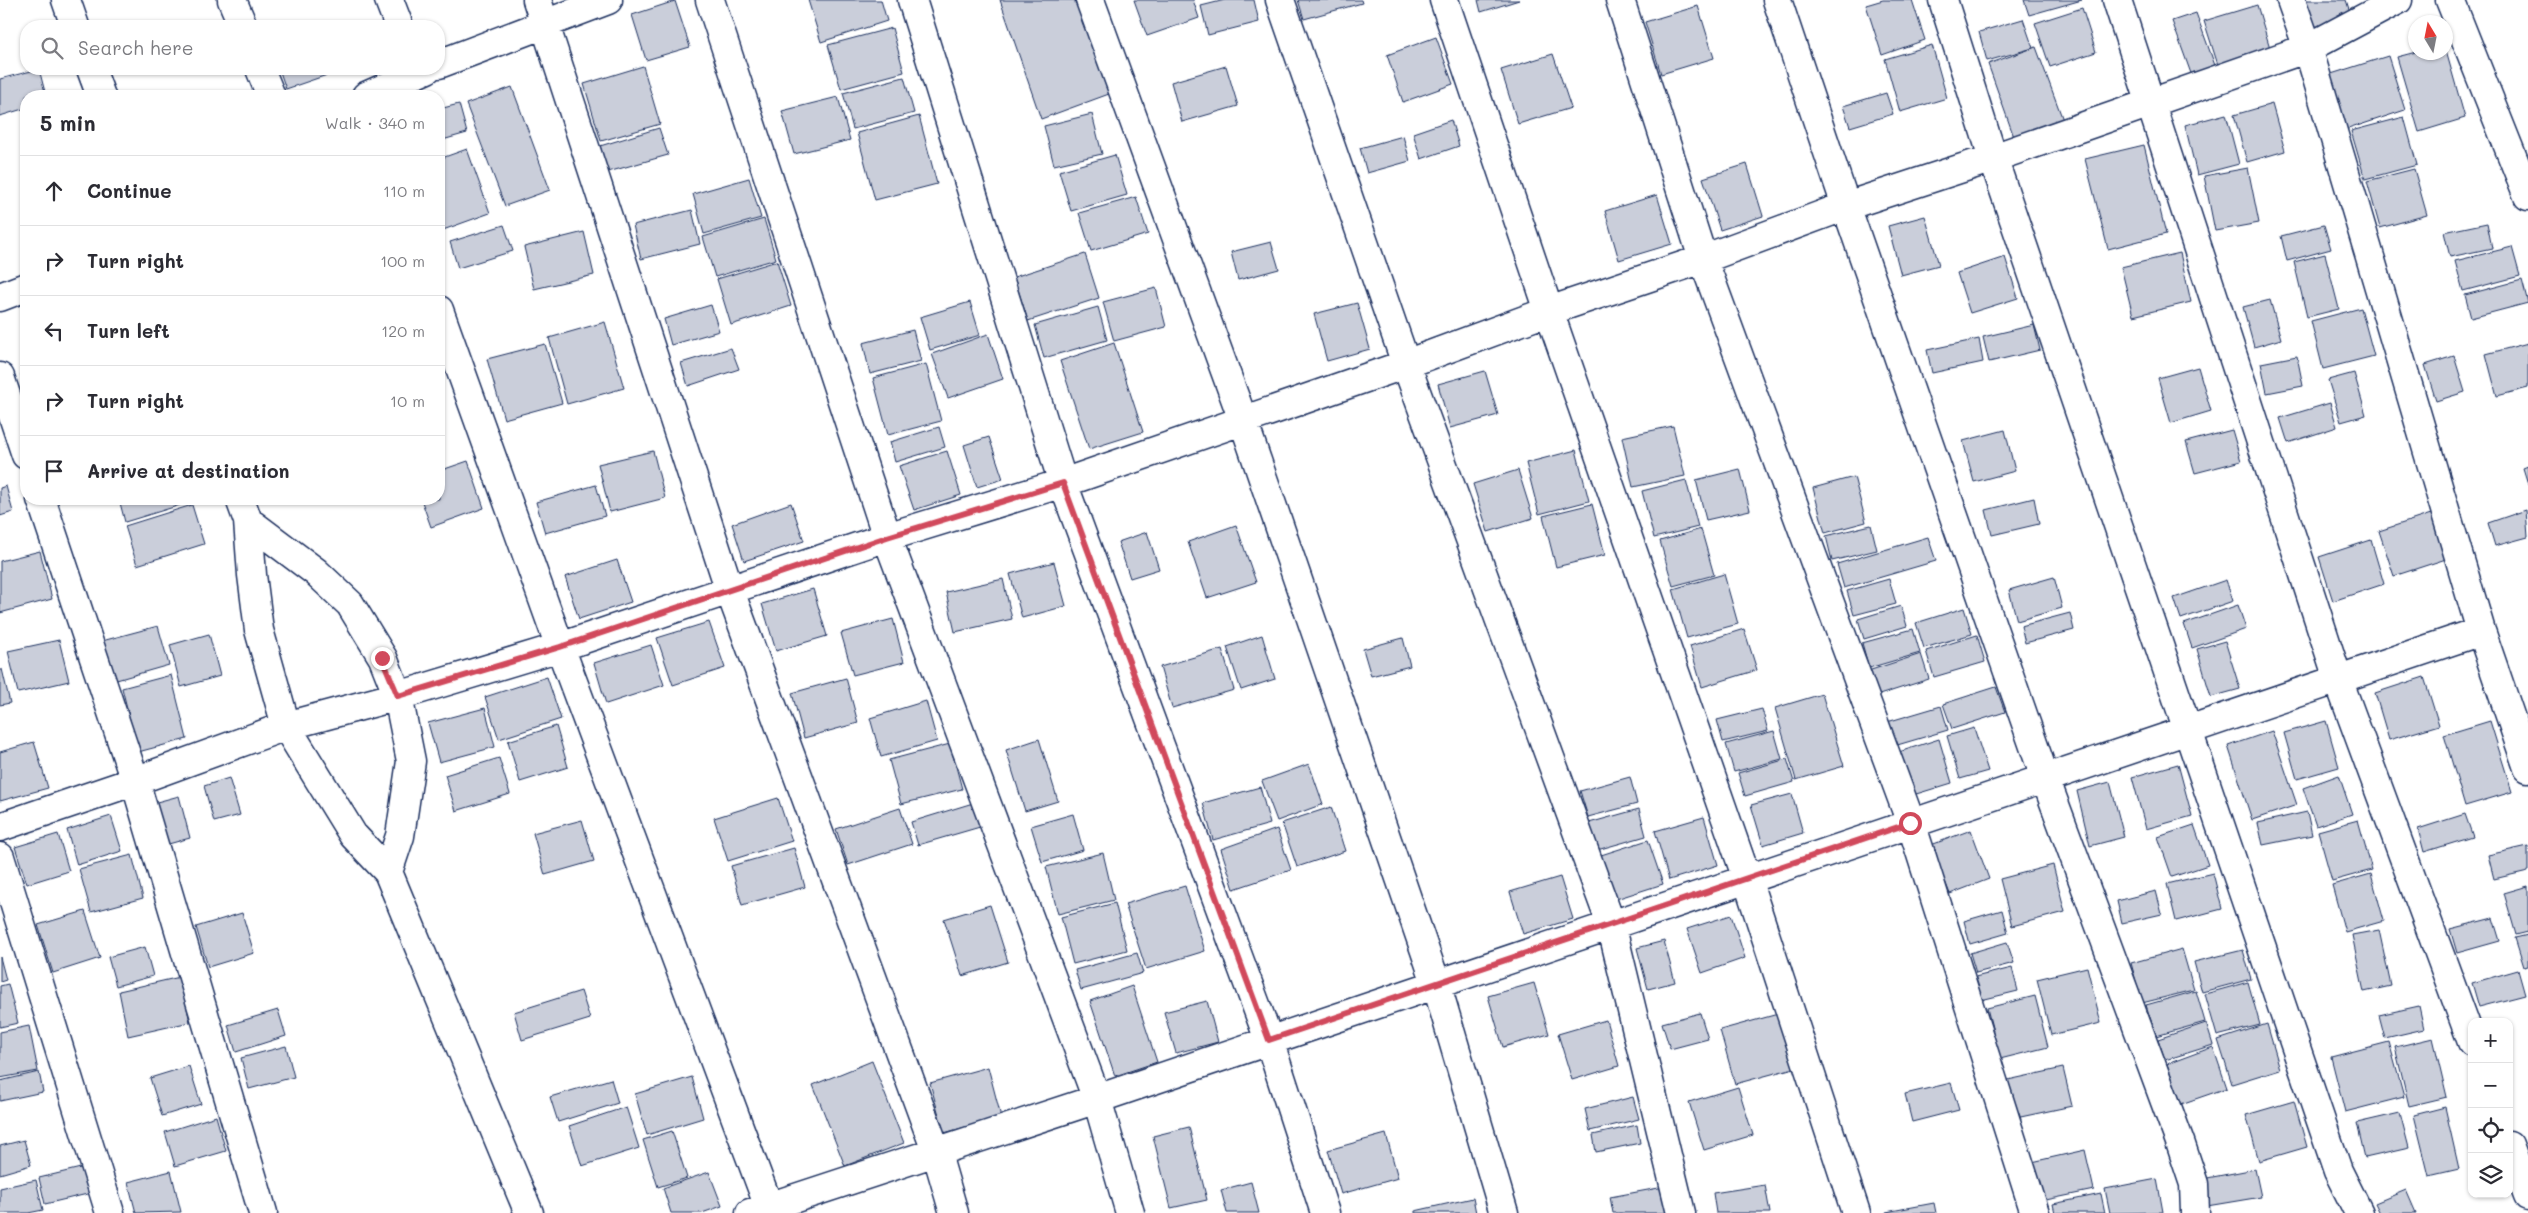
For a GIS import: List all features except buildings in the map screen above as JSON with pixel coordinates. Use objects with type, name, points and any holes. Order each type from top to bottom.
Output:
[{"type":"street","points":[[66,0],[73,20]]},
{"type":"street","points":[[232,0],[240,20]]},
{"type":"street","points":[[389,0],[396,20]]},
{"type":"street","points":[[445,59],[542,11],[608,0]]},
{"type":"street","points":[[710,0],[887,537],[1097,1099],[1130,1213]]},
{"type":"street","points":[[912,0],[1063,483],[1269,1040],[1325,1213]]},
{"type":"street","points":[[1090,0],[1242,420],[1436,983],[1504,1213]]},
{"type":"street","points":[[1280,0],[1406,364],[1611,924],[1681,1213]]},
{"type":"street","points":[[1444,0],[1549,311],[1747,879],[1856,1213]]},
{"type":"street","points":[[1620,0],[1703,259],[1910,823],[2035,1213]]},
{"type":"street","points":[[1777,0],[1846,206],[2045,778],[2180,1142],[2194,1184],[2195,1213]]},
{"type":"street","points":[[1943,0],[1993,158],[2338,1171],[2359,1213]]},
{"type":"street","points":[[2117,0],[2338,679],[2468,1031]]},
{"type":"street","points":[[2291,0],[2308,48],[2481,631],[2528,768]]},
{"type":"street","points":[[0,827],[135,782],[286,726],[398,696],[560,647],[887,537],[1063,483],[1406,364],[1549,311],[1703,259],[1846,206],[1993,158],[2308,48],[2398,0]]},
{"type":"street","points":[[2450,0],[2528,196]]},
{"type":"street","points":[[542,11],[730,591],[936,1151],[954,1213]]},
{"type":"street","points":[[93,75],[99,90]]},
{"type":"street","points":[[262,75],[269,90]]},
{"type":"street","points":[[379,90],[411,75]]},
{"type":"street","points":[[0,297],[20,289]]},
{"type":"street","points":[[445,327],[759,1210],[1097,1099],[2481,631]]},
{"type":"street","points":[[0,377],[20,437]]},
{"type":"street","points":[[43,505],[135,782],[263,1213]]},
{"type":"street","points":[[244,510],[350,604],[382,658],[398,696],[411,761],[400,836],[388,872]]},
{"type":"street","points":[[244,510],[259,630],[286,726],[353,835],[388,872],[529,1213]]},
{"type":"street","points":[[0,857],[110,1213]]},
{"type":"street","points":[[2512,1153],[2528,1196]]},
{"type":"route","points":[[382,658],[398,696],[560,647],[887,537],[1063,483],[1269,1040],[1910,823]]}]
